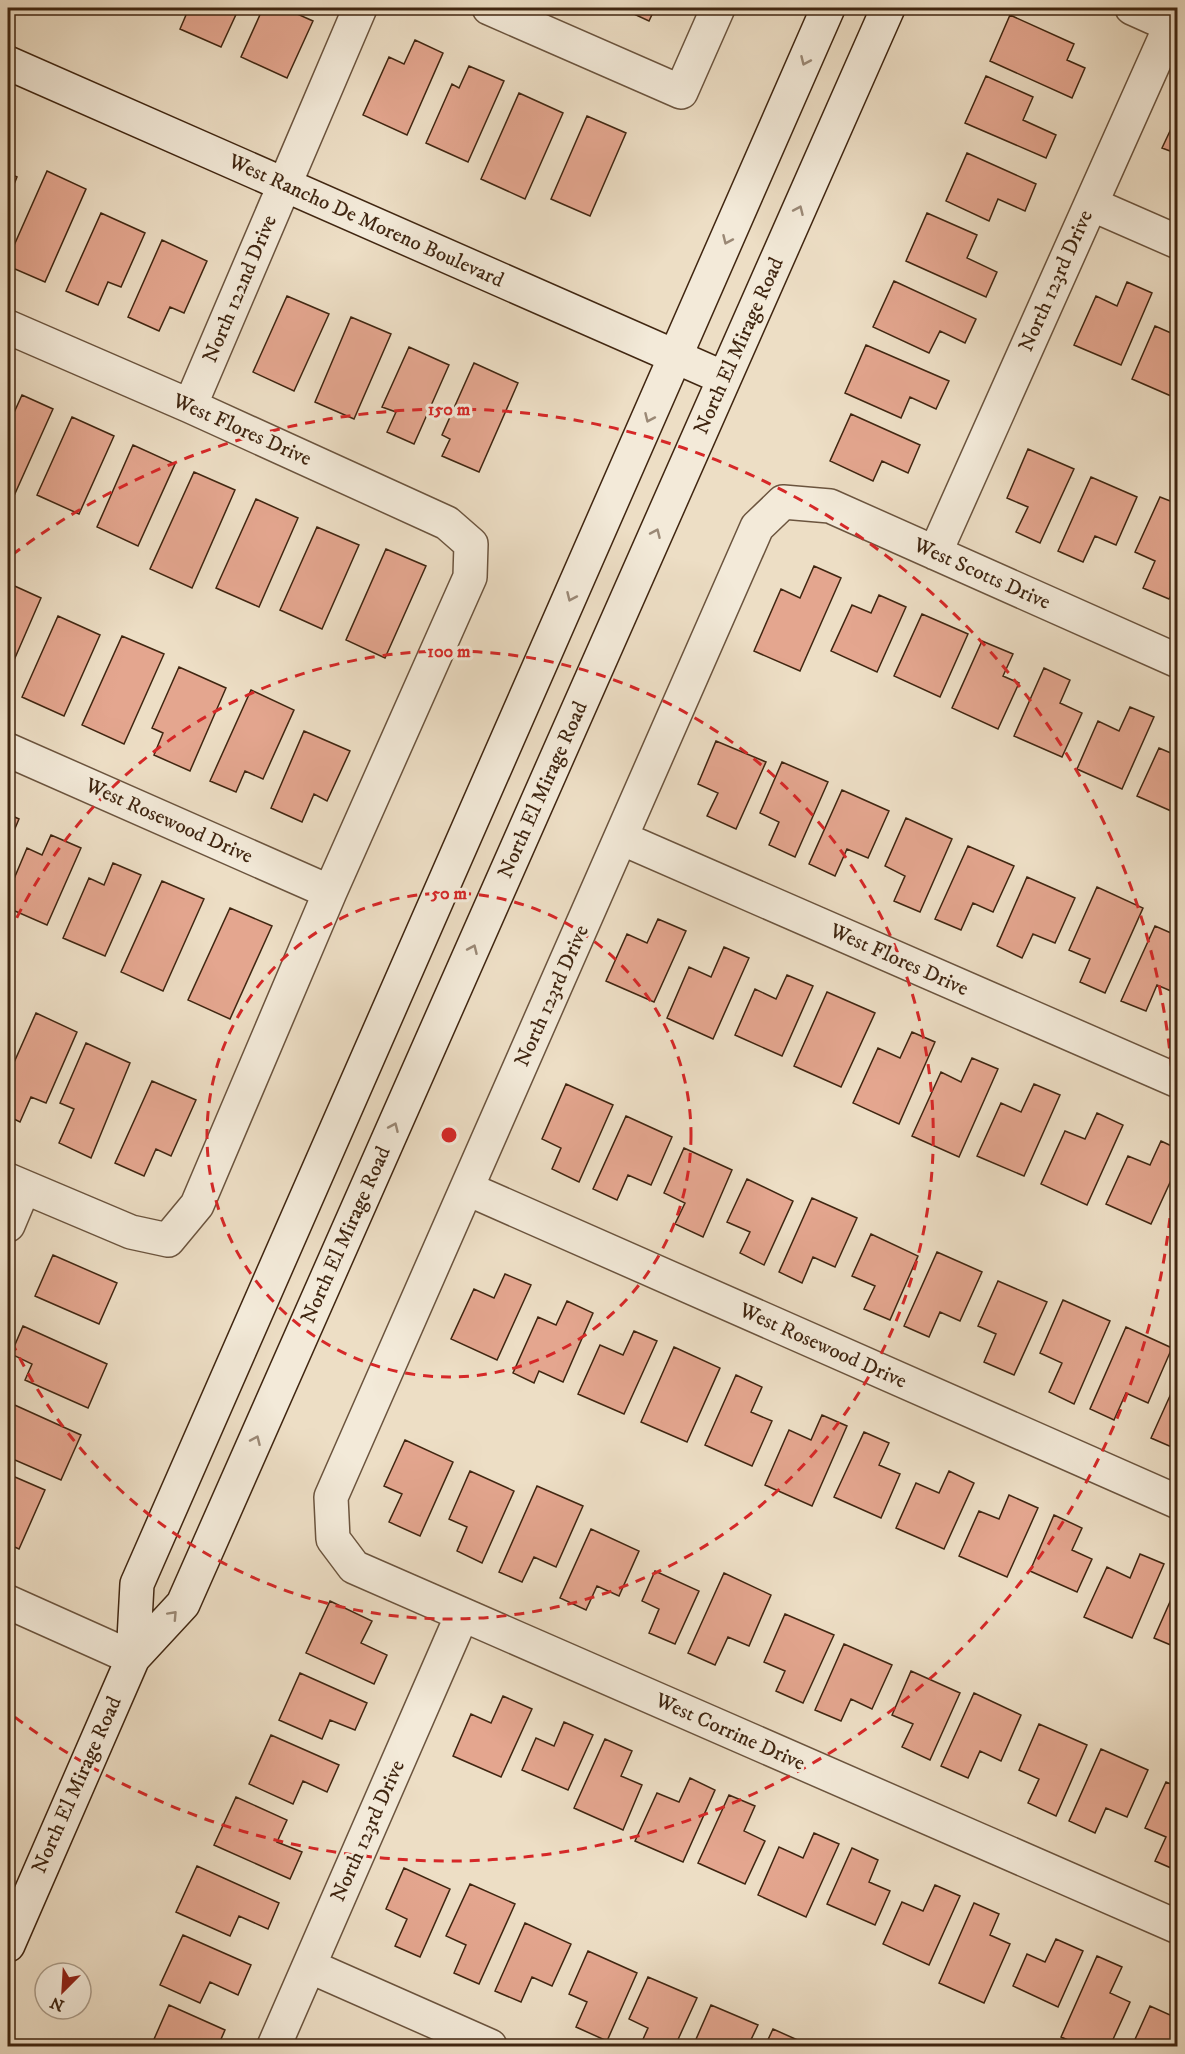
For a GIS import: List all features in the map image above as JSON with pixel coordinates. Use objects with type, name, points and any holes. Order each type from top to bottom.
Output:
[{"type":"street","name":"North 122nd Drive","points":[[190,406],[360,8]]},
{"type":"street","points":[[489,8],[681,92],[718,8]]},
{"type":"street","name":"North El Mirage Road","points":[[133,1658],[137,1584],[828,8]]},
{"type":"street","name":"North El Mirage Road","points":[[8,1945],[133,1658],[183,1604],[888,8]]},
{"type":"street","points":[[1132,8],[1174,17]]},
{"type":"street","name":"North 123rd Drive","points":[[935,553],[1174,17]]},
{"type":"street","name":"West Rancho De Moreno Boulevard","points":[[8,63],[724,378]]},
{"type":"street","points":[[1091,204],[1178,242]]},
{"type":"street","name":"West Flores Drive","points":[[8,327],[190,406],[447,523],[471,543],[470,577],[330,892]]},
{"type":"street","name":"North 123rd Drive","points":[[331,1497],[757,527],[783,502]]},
{"type":"street","name":"West Scotts Drive","points":[[783,502],[830,506],[1178,661]]},
{"type":"street","name":"West Rosewood Drive","points":[[8,750],[330,892]]},
{"type":"street","name":"West Flores Drive","points":[[621,838],[1178,1081]]},
{"type":"street","points":[[8,1226],[16,1183],[131,1232],[168,1240],[197,1205],[330,892]]},
{"type":"street","name":"West Rosewood Drive","points":[[468,1189],[1178,1502]]},
{"type":"street","name":"West Corrine Drive","points":[[331,1497],[333,1539],[354,1567],[1178,1927]]},
{"type":"street","points":[[8,1602],[133,1658]]},
{"type":"street","name":"North 123rd Drive","points":[[274,2046],[462,1615]]},
{"type":"street","points":[[309,1966],[490,2046]]},
{"type":"building","points":[[189,8],[239,8],[221,47],[180,29]]},
{"type":"building","points":[[263,8],[300,8],[297,14],[313,21],[287,78],[241,57]]},
{"type":"building","points":[[623,8],[655,8],[649,21]]},
{"type":"building","points":[[1010,15],[1074,44],[1067,60],[1085,68],[1072,98],[990,61]]},
{"type":"building","points":[[415,40],[443,53],[407,135],[363,115],[389,57],[404,64]]},
{"type":"building","points":[[469,66],[504,81],[468,162],[426,143],[452,84],[459,88]]},
{"type":"building","points":[[986,76],[1033,97],[1023,120],[1056,135],[1046,158],[965,123]]},
{"type":"building","points":[[519,93],[563,113],[525,199],[481,179]]},
{"type":"building","points":[[1178,114],[1178,154],[1162,148]]},
{"type":"building","points":[[587,116],[626,133],[590,216],[551,199]]},
{"type":"building","points":[[967,153],[1036,184],[1025,211],[998,199],[989,221],[946,201]]},
{"type":"building","points":[[47,171],[86,189],[45,282],[8,266],[8,259]]},
{"type":"building","points":[[8,173],[17,177],[8,199]]},
{"type":"building","points":[[101,213],[145,233],[121,287],[108,282],[98,305],[66,291]]},
{"type":"building","points":[[927,213],[977,235],[967,258],[997,272],[986,297],[906,261]]},
{"type":"building","points":[[162,240],[207,261],[184,313],[170,307],[159,331],[128,317]]},
{"type":"building","points":[[894,281],[976,319],[965,343],[940,331],[929,353],[873,327]]},
{"type":"building","points":[[1127,282],[1152,293],[1121,365],[1074,345],[1096,296],[1117,306]]},
{"type":"building","points":[[287,296],[329,314],[294,391],[253,372]]},
{"type":"building","points":[[351,317],[391,334],[354,419],[315,402]]},
{"type":"building","points":[[1155,326],[1178,336],[1178,399],[1132,379]]},
{"type":"building","points":[[866,345],[949,381],[936,409],[910,397],[901,418],[845,393]]},
{"type":"building","points":[[409,347],[449,365],[414,444],[387,432],[396,412],[382,407]]},
{"type":"building","points":[[474,363],[518,383],[479,472],[442,456],[450,439],[442,435]]},
{"type":"building","points":[[22,395],[53,409],[13,498],[8,496],[8,415],[12,417]]},
{"type":"building","points":[[851,414],[920,445],[908,473],[882,461],[873,481],[830,461]]},
{"type":"building","points":[[72,417],[114,436],[79,514],[37,495]]},
{"type":"building","points":[[133,445],[175,464],[138,546],[97,527]]},
{"type":"building","points":[[1028,449],[1074,469],[1040,543],[1016,532],[1028,507],[1007,498]]},
{"type":"building","points":[[194,472],[235,490],[192,588],[150,569]]},
{"type":"building","points":[[1091,477],[1137,497],[1116,545],[1095,536],[1083,562],[1058,551]]},
{"type":"building","points":[[1160,497],[1178,504],[1178,581],[1169,599],[1143,588],[1155,561],[1135,552]]},
{"type":"building","points":[[256,499],[298,518],[259,607],[216,588]]},
{"type":"building","points":[[317,527],[359,545],[322,629],[280,610]]},
{"type":"building","points":[[386,549],[426,566],[385,658],[346,640]]},
{"type":"building","points":[[814,566],[841,578],[800,671],[754,651],[781,589],[800,598]]},
{"type":"building","points":[[8,583],[41,598],[8,674]]},
{"type":"building","points":[[879,595],[906,607],[877,672],[831,651],[852,605],[871,613]]},
{"type":"building","points":[[922,614],[968,634],[940,697],[894,676]]},
{"type":"building","points":[[58,616],[100,635],[64,716],[22,697]]},
{"type":"building","points":[[122,636],[164,654],[124,744],[82,725]]},
{"type":"building","points":[[982,641],[1013,654],[1003,676],[1019,683],[998,729],[952,708]]},
{"type":"building","points":[[179,667],[226,688],[190,771],[154,755],[163,733],[152,728]]},
{"type":"building","points":[[1044,668],[1070,680],[1060,703],[1082,713],[1062,757],[1014,736]]},
{"type":"building","points":[[251,690],[294,710],[263,779],[245,771],[236,792],[210,781]]},
{"type":"building","points":[[1130,707],[1154,717],[1122,789],[1077,769],[1098,721],[1119,731]]},
{"type":"building","points":[[304,731],[350,751],[327,801],[314,794],[302,822],[271,808]]},
{"type":"building","points":[[716,741],[766,762],[736,829],[707,816],[718,793],[698,784]]},
{"type":"building","points":[[1159,748],[1178,756],[1178,814],[1137,796]]},
{"type":"building","points":[[782,762],[828,782],[795,857],[769,845],[779,822],[760,813]]},
{"type":"building","points":[[842,790],[889,811],[868,858],[847,849],[835,876],[809,864]]},
{"type":"building","points":[[8,814],[19,819],[8,845]]},
{"type":"building","points":[[906,818],[952,839],[920,912],[894,901],[905,876],[885,866]]},
{"type":"building","points":[[51,835],[81,848],[47,925],[8,908],[8,893],[27,848],[42,855]]},
{"type":"building","points":[[968,846],[1014,866],[993,912],[973,903],[961,930],[935,919]]},
{"type":"building","points":[[113,863],[141,875],[105,956],[63,938],[89,878],[104,885]]},
{"type":"building","points":[[1027,877],[1075,898],[1055,943],[1033,934],[1022,958],[997,946]]},
{"type":"building","points":[[162,881],[204,899],[163,991],[121,972]]},
{"type":"building","points":[[1097,887],[1143,908],[1105,993],[1080,982],[1090,959],[1069,950]]},
{"type":"building","points":[[230,908],[272,926],[230,1019],[188,1000]]},
{"type":"building","points":[[658,919],[686,931],[654,1002],[606,981],[627,934],[647,943]]},
{"type":"building","points":[[1155,926],[1178,936],[1178,994],[1157,985],[1146,1011],[1121,1001]]},
{"type":"building","points":[[724,947],[749,958],[713,1039],[667,1018],[689,967],[711,977]]},
{"type":"building","points":[[787,975],[813,986],[782,1056],[735,1035],[755,989],[776,999]]},
{"type":"building","points":[[827,992],[875,1013],[841,1087],[794,1066]]},
{"type":"building","points":[[36,1013],[77,1032],[46,1103],[31,1097],[20,1122],[8,1116],[8,1076]]},
{"type":"building","points":[[912,1032],[935,1042],[899,1124],[853,1103],[878,1048],[900,1058]]},
{"type":"building","points":[[86,1043],[130,1063],[91,1158],[59,1143],[74,1109],[60,1103]]},
{"type":"building","points":[[972,1058],[998,1069],[959,1157],[912,1136],[941,1072],[961,1082]]},
{"type":"building","points":[[152,1081],[196,1100],[171,1156],[156,1149],[144,1176],[115,1163]]},
{"type":"building","points":[[566,1084],[613,1105],[579,1182],[552,1169],[561,1148],[542,1139]]},
{"type":"building","points":[[1034,1084],[1060,1095],[1024,1176],[977,1156],[1001,1103],[1021,1112]]},
{"type":"building","points":[[1097,1113],[1123,1125],[1087,1205],[1041,1184],[1065,1131],[1085,1139]]},
{"type":"building","points":[[626,1116],[672,1137],[651,1185],[628,1175],[617,1200],[593,1189]]},
{"type":"building","points":[[1161,1141],[1178,1149],[1178,1165],[1151,1224],[1106,1204],[1128,1156],[1150,1165]]},
{"type":"building","points":[[684,1148],[732,1170],[703,1237],[675,1224],[685,1203],[664,1193]]},
{"type":"building","points":[[747,1179],[793,1201],[764,1265],[740,1253],[750,1232],[727,1222]]},
{"type":"building","points":[[812,1198],[857,1218],[835,1267],[813,1257],[802,1283],[779,1272]]},
{"type":"building","points":[[1178,1209],[1178,1229],[1170,1226]]},
{"type":"building","points":[[871,1234],[918,1256],[890,1320],[864,1309],[875,1286],[852,1276]]},
{"type":"building","points":[[937,1252],[982,1272],[960,1321],[940,1312],[929,1337],[904,1326]]},
{"type":"building","points":[[53,1255],[117,1283],[99,1324],[35,1296]]},
{"type":"building","points":[[505,1274],[531,1285],[497,1360],[451,1339],[474,1289],[494,1298]]},
{"type":"building","points":[[998,1281],[1047,1302],[1014,1375],[984,1362],[996,1334],[978,1326]]},
{"type":"building","points":[[1063,1300],[1110,1321],[1074,1404],[1049,1392],[1062,1363],[1040,1353]]},
{"type":"building","points":[[567,1301],[593,1313],[563,1382],[539,1371],[534,1383],[513,1373],[538,1317],[556,1325]]},
{"type":"building","points":[[23,1326],[107,1364],[88,1408],[25,1380],[32,1364],[11,1354]]},
{"type":"building","points":[[1126,1327],[1172,1348],[1148,1403],[1126,1393],[1114,1420],[1090,1409]]},
{"type":"building","points":[[634,1331],[657,1341],[624,1414],[578,1394],[600,1345],[623,1355]]},
{"type":"building","points":[[674,1347],[720,1368],[687,1442],[641,1422]]},
{"type":"building","points":[[736,1375],[762,1387],[751,1412],[772,1421],[752,1466],[705,1445]]},
{"type":"building","points":[[1178,1378],[1178,1440],[1174,1448],[1151,1438]]},
{"type":"building","points":[[8,1402],[81,1435],[61,1480],[8,1457]]},
{"type":"building","points":[[822,1415],[847,1426],[812,1506],[765,1485],[789,1430],[811,1440]]},
{"type":"building","points":[[864,1432],[889,1443],[879,1465],[900,1474],[881,1518],[834,1497]]},
{"type":"building","points":[[405,1440],[453,1462],[420,1536],[389,1522],[402,1494],[384,1486]]},
{"type":"building","points":[[470,1471],[514,1491],[482,1563],[457,1551],[467,1527],[449,1519]]},
{"type":"building","points":[[949,1471],[974,1483],[944,1549],[896,1528],[916,1483],[939,1493]]},
{"type":"building","points":[[8,1474],[45,1490],[19,1549],[8,1544]]},
{"type":"building","points":[[537,1486],[583,1506],[556,1567],[534,1557],[522,1582],[499,1572]]},
{"type":"building","points":[[1009,1495],[1038,1508],[1007,1577],[959,1556],[979,1511],[999,1519]]},
{"type":"building","points":[[1054,1515],[1082,1528],[1072,1550],[1092,1559],[1077,1592],[1030,1571]]},
{"type":"building","points":[[591,1529],[639,1551],[619,1596],[597,1586],[586,1610],[560,1598]]},
{"type":"building","points":[[1140,1554],[1164,1564],[1132,1638],[1084,1617],[1107,1567],[1130,1578]]},
{"type":"building","points":[[655,1571],[699,1591],[675,1644],[649,1633],[659,1609],[642,1601]]},
{"type":"building","points":[[724,1573],[771,1595],[749,1646],[728,1637],[715,1665],[688,1653]]},
{"type":"building","points":[[1173,1595],[1178,1597],[1178,1648],[1154,1638]]},
{"type":"building","points":[[330,1601],[372,1621],[361,1643],[387,1655],[374,1684],[306,1653]]},
{"type":"building","points":[[785,1614],[834,1635],[803,1703],[776,1691],[785,1671],[764,1662]]},
{"type":"building","points":[[844,1644],[892,1665],[872,1709],[851,1699],[841,1721],[815,1710]]},
{"type":"building","points":[[911,1671],[960,1693],[930,1760],[902,1747],[913,1724],[892,1715]]},
{"type":"building","points":[[300,1673],[367,1703],[355,1730],[330,1720],[322,1739],[279,1720]]},
{"type":"building","points":[[974,1693],[1021,1715],[1001,1761],[980,1751],[968,1778],[941,1766]]},
{"type":"building","points":[[503,1696],[532,1709],[501,1777],[453,1756],[471,1714],[491,1723]]},
{"type":"building","points":[[564,1722],[593,1735],[568,1790],[522,1770],[536,1738],[554,1746]]},
{"type":"building","points":[[1039,1724],[1087,1745],[1056,1816],[1028,1803],[1039,1779],[1019,1770]]},
{"type":"building","points":[[271,1735],[339,1765],[327,1792],[303,1781],[293,1804],[249,1784]]},
{"type":"building","points":[[605,1739],[632,1751],[621,1776],[642,1785],[623,1830],[574,1808]]},
{"type":"building","points":[[1101,1749],[1148,1770],[1127,1817],[1106,1808],[1095,1833],[1069,1821]]},
{"type":"building","points":[[690,1778],[715,1790],[683,1862],[635,1841],[657,1793],[679,1802]]},
{"type":"building","points":[[1166,1782],[1178,1787],[1178,1871],[1155,1861],[1166,1837],[1145,1828]]},
{"type":"building","points":[[729,1795],[755,1806],[744,1831],[765,1841],[745,1884],[698,1863]]},
{"type":"building","points":[[236,1797],[287,1820],[277,1842],[302,1852],[290,1879],[214,1845]]},
{"type":"building","points":[[814,1833],[839,1844],[806,1917],[758,1895],[779,1847],[803,1858]]},
{"type":"building","points":[[852,1848],[878,1860],[869,1882],[890,1891],[875,1925],[827,1904]]},
{"type":"building","points":[[197,1866],[279,1903],[268,1929],[239,1916],[230,1936],[176,1912]]},
{"type":"building","points":[[404,1868],[450,1889],[420,1957],[395,1946],[407,1919],[386,1909]]},
{"type":"building","points":[[470,1884],[515,1904],[479,1984],[454,1973],[466,1945],[446,1936]]},
{"type":"building","points":[[935,1885],[960,1896],[929,1965],[883,1944],[902,1902],[923,1911]]},
{"type":"building","points":[[974,1903],[999,1914],[990,1935],[1010,1944],[984,2003],[939,1983]]},
{"type":"building","points":[[525,1923],[571,1944],[552,1986],[532,1977],[521,2002],[495,1991]]},
{"type":"building","points":[[183,1935],[251,1965],[238,1995],[210,1982],[200,2003],[160,1985]]},
{"type":"building","points":[[1056,1939],[1083,1951],[1058,2007],[1013,1986],[1027,1954],[1045,1962]]},
{"type":"building","points":[[588,1951],[637,1973],[607,2041],[576,2027],[587,2002],[569,1994]]},
{"type":"building","points":[[1097,1956],[1122,1967],[1110,1993],[1130,2002],[1110,2046],[1082,2046],[1061,2037]]},
{"type":"building","points":[[648,1977],[697,1998],[675,2046],[640,2046],[648,2028],[629,2019]]},
{"type":"building","points":[[1178,1998],[1178,2046],[1132,2046],[1150,2006],[1170,2015]]},
{"type":"building","points":[[169,2005],[225,2030],[218,2046],[151,2046]]},
{"type":"building","points":[[711,2005],[758,2025],[748,2046],[693,2046]]},
{"type":"building","points":[[773,2029],[811,2046],[765,2046]]}]
